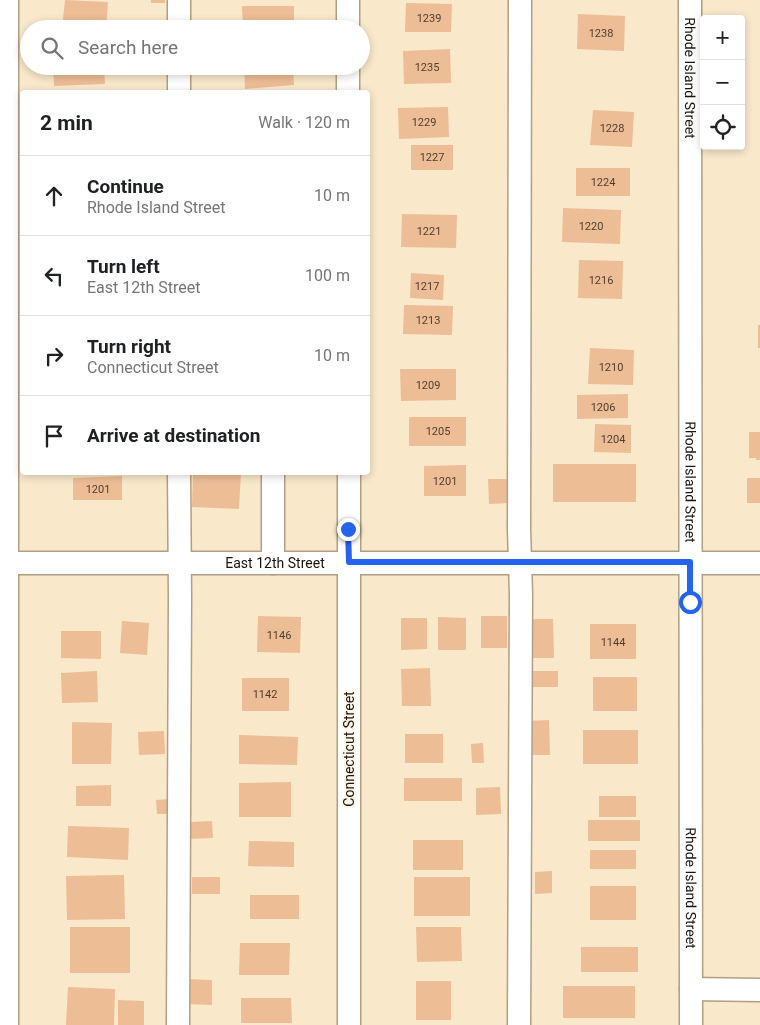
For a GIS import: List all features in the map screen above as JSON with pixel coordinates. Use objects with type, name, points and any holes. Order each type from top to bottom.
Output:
[{"type":"street","points":[[7,0],[4,563],[8,1025]]},
{"type":"street","points":[[179,0],[179,20]]},
{"type":"street","points":[[348,0],[348,20]]},
{"type":"street","points":[[519,1025],[520,0]]},
{"type":"street","name":"Rhode Island Street","points":[[690,0],[691,1025]]},
{"type":"street","points":[[179,75],[179,90]]},
{"type":"street","points":[[348,75],[348,90]]},
{"type":"street","points":[[178,1025],[179,475]]},
{"type":"street","points":[[273,475],[273,563]]},
{"type":"street","name":"Connecticut Street","points":[[348,475],[349,1025]]},
{"type":"street","name":"East 12th Street","points":[[4,563],[760,562]]},
{"type":"street","points":[[691,989],[760,990]]},
{"type":"building","points":[[65,0],[108,2],[107,20],[63,20]]},
{"type":"building","points":[[151,0],[165,0],[165,3],[151,3]]},
{"type":"building","points":[[406,3],[452,4],[451,32],[405,32]]},
{"type":"building","points":[[242,6],[294,6],[294,20],[243,20]]},
{"type":"building","points":[[578,14],[625,16],[624,51],[577,49]]},
{"type":"building","points":[[450,49],[451,83],[404,84],[403,51]]},
{"type":"building","points":[[53,75],[104,75],[105,84],[54,86]]},
{"type":"building","points":[[244,75],[293,75],[294,85],[245,89]]},
{"type":"building","points":[[448,107],[449,137],[399,139],[398,108]]},
{"type":"building","points":[[593,110],[634,112],[632,147],[590,145]]},
{"type":"building","points":[[411,145],[453,145],[453,170],[411,170]]},
{"type":"building","points":[[576,168],[630,168],[630,196],[576,196]]},
{"type":"building","points":[[563,208],[621,210],[620,244],[562,242]]},
{"type":"building","points":[[402,214],[457,215],[456,248],[401,247]]},
{"type":"building","points":[[579,260],[623,261],[622,299],[578,298]]},
{"type":"building","points":[[411,273],[444,275],[443,300],[410,298]]},
{"type":"building","points":[[404,305],[453,306],[452,335],[403,334]]},
{"type":"building","points":[[758,325],[760,325],[760,348],[758,348]]},
{"type":"building","points":[[590,348],[634,350],[633,385],[588,384]]},
{"type":"building","points":[[400,369],[456,369],[456,400],[401,401]]},
{"type":"building","points":[[628,394],[628,418],[577,419],[577,395]]},
{"type":"building","points":[[409,417],[466,417],[466,446],[409,446]]},
{"type":"building","points":[[595,424],[631,425],[631,453],[594,452]]},
{"type":"building","points":[[749,432],[760,432],[760,460],[749,458]]},
{"type":"building","points":[[553,464],[636,464],[636,502],[553,502]]},
{"type":"building","points":[[466,465],[466,496],[424,496],[424,466]]},
{"type":"building","points":[[193,475],[241,475],[239,509],[192,507]]},
{"type":"building","points":[[122,476],[122,500],[73,500],[73,478]]},
{"type":"building","points":[[747,478],[760,478],[760,503],[747,503]]},
{"type":"building","points":[[488,479],[508,479],[509,503],[489,504]]},
{"type":"building","points":[[258,616],[301,617],[300,653],[257,652]]},
{"type":"building","points":[[481,616],[507,616],[507,648],[481,648]]},
{"type":"building","points":[[438,617],[466,618],[466,650],[438,650]]},
{"type":"building","points":[[401,618],[427,618],[427,649],[401,650]]},
{"type":"building","points":[[530,619],[553,619],[554,658],[531,658]]},
{"type":"building","points":[[122,621],[149,623],[147,655],[120,653]]},
{"type":"building","points":[[590,624],[636,624],[636,659],[590,659]]},
{"type":"building","points":[[61,631],[101,631],[101,659],[61,658]]},
{"type":"building","points":[[430,668],[431,706],[402,706],[401,669]]},
{"type":"building","points":[[97,671],[98,702],[62,703],[61,673]]},
{"type":"building","points":[[532,671],[558,671],[558,687],[532,687]]},
{"type":"building","points":[[593,677],[637,677],[637,711],[593,711]]},
{"type":"building","points":[[242,678],[289,678],[289,711],[242,711]]},
{"type":"building","points":[[549,720],[550,755],[527,755],[526,721]]},
{"type":"building","points":[[72,722],[112,723],[111,764],[72,764]]},
{"type":"building","points":[[583,730],[638,730],[638,764],[583,764]]},
{"type":"building","points":[[164,731],[165,754],[139,755],[138,732]]},
{"type":"building","points":[[405,734],[443,734],[443,763],[405,763]]},
{"type":"building","points":[[239,735],[298,737],[297,765],[239,764]]},
{"type":"building","points":[[483,743],[484,763],[472,763],[471,744]]},
{"type":"building","points":[[404,778],[462,778],[462,801],[404,801]]},
{"type":"building","points":[[291,782],[291,817],[239,817],[239,783]]},
{"type":"building","points":[[111,785],[111,806],[76,806],[76,786]]},
{"type":"building","points":[[500,787],[501,814],[476,815],[476,788]]},
{"type":"building","points":[[599,796],[636,796],[636,817],[599,817]]},
{"type":"building","points":[[168,799],[168,814],[157,814],[156,800]]},
{"type":"building","points":[[588,820],[640,820],[640,841],[588,841]]},
{"type":"building","points":[[212,821],[213,838],[189,839],[189,822]]},
{"type":"building","points":[[68,826],[129,828],[128,860],[67,857]]},
{"type":"building","points":[[413,840],[463,840],[463,870],[413,870]]},
{"type":"building","points":[[249,841],[294,842],[294,867],[248,866]]},
{"type":"building","points":[[590,850],[636,850],[636,869],[590,869]]},
{"type":"building","points":[[552,871],[552,893],[535,894],[535,872]]},
{"type":"building","points":[[124,875],[125,919],[67,920],[66,876]]},
{"type":"building","points":[[192,877],[220,877],[220,894],[192,894]]},
{"type":"building","points":[[414,877],[470,877],[470,916],[414,916]]},
{"type":"building","points":[[590,886],[636,886],[636,920],[590,920]]},
{"type":"building","points":[[250,895],[299,895],[299,919],[250,919]]},
{"type":"building","points":[[70,927],[130,927],[130,973],[70,973]]},
{"type":"building","points":[[416,927],[461,927],[462,961],[417,962]]},
{"type":"building","points":[[240,943],[290,943],[289,975],[239,975]]},
{"type":"building","points":[[581,947],[638,947],[638,972],[581,972]]},
{"type":"building","points":[[186,979],[212,980],[212,1005],[185,1004]]},
{"type":"building","points":[[416,981],[451,981],[451,1020],[416,1020]]},
{"type":"building","points":[[563,986],[635,986],[635,1018],[563,1018]]},
{"type":"building","points":[[68,987],[115,989],[114,1025],[66,1025]]},
{"type":"building","points":[[241,998],[291,998],[292,1023],[241,1023]]},
{"type":"building","points":[[118,1000],[144,1001],[144,1025],[118,1025]]},
{"type":"route","points":[[348,529],[349,562],[690,562],[690,602]]}]
